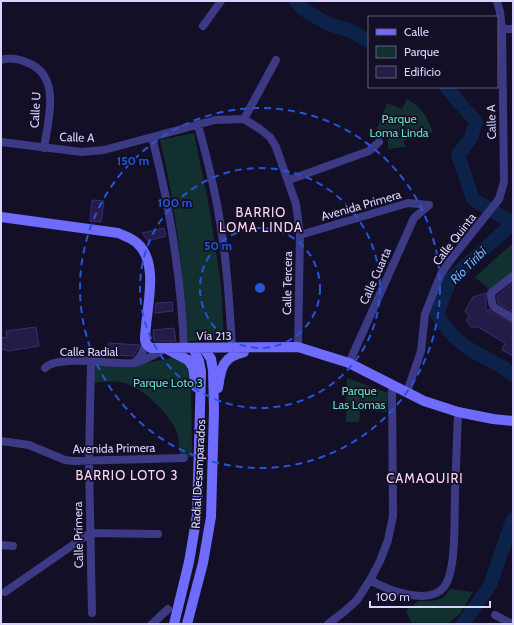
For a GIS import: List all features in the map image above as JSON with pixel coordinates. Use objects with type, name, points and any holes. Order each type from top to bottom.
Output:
[{"type":"main road","points":[[1,217],[118,233],[131,238],[146,253],[151,271],[145,340]]},
{"type":"main road","name":"Vía 213","points":[[145,340],[147,345],[151,348],[298,347],[349,363],[424,401],[458,412],[493,420],[513,421]]},
{"type":"main road","points":[[220,372],[227,360],[233,355],[264,347]]},
{"type":"main road","points":[[166,348],[188,360],[193,367],[200,407]]},
{"type":"main road","name":"Radial Desamparados","points":[[174,624],[189,562],[197,515],[201,372],[199,361],[188,348]]},
{"type":"main road","name":"Radial Desamparados","points":[[187,624],[203,563],[211,517],[214,410],[213,370],[211,359],[204,348]]},
{"type":"main road","points":[[214,410],[223,359],[232,348]]},
{"type":"street","points":[[203,26],[221,1]]},
{"type":"street","name":"Calle A","points":[[487,215],[499,199],[504,182],[502,29],[497,1]]},
{"type":"street","points":[[502,29],[513,29]]},
{"type":"street","name":"Calle U","points":[[1,60],[20,59],[32,64],[41,72],[46,80],[50,90],[51,100],[44,148]]},
{"type":"street","points":[[244,119],[276,60]]},
{"type":"street","name":"Calle A","points":[[1,142],[82,152],[104,150],[215,120],[244,119]]},
{"type":"street","name":"Calle Tercera","points":[[244,119],[270,137],[276,147],[296,204],[300,235],[298,347]]},
{"type":"street","points":[[198,125],[216,198],[222,235],[227,272],[232,348]]},
{"type":"street","points":[[152,137],[166,196],[177,256],[181,302],[188,348]]},
{"type":"street","points":[[288,180],[369,151],[379,142]]},
{"type":"street","name":"Avenida Primera","points":[[300,235],[408,204],[429,204]]},
{"type":"street","name":"Calle Cuarta","points":[[349,363],[414,218],[429,204]]},
{"type":"street","name":"Calle Quinta","points":[[407,392],[421,351],[425,314],[441,274],[487,215]]},
{"type":"street","points":[[513,276],[491,293],[492,304],[494,307],[513,318]]},
{"type":"street","name":"Calle Radial","points":[[135,362],[142,355],[145,340]]},
{"type":"street","name":"Calle Radial","points":[[45,368],[53,363],[91,361],[135,362],[166,348]]},
{"type":"street","name":"Calle Primera","points":[[91,361],[89,461],[92,613]]},
{"type":"street","points":[[328,624],[345,612],[357,600],[380,561],[388,540],[392,516],[392,384]]},
{"type":"street","points":[[370,580],[383,587],[411,595],[424,596],[436,594],[444,588],[448,580],[453,553],[458,412]]},
{"type":"street","name":"Avenida Primera","points":[[1,441],[29,445],[64,460],[89,461],[184,458]]},
{"type":"street","points":[[5,592],[90,533],[158,534]]},
{"type":"street","points":[[1,545],[13,546]]},
{"type":"street","points":[[152,624],[168,609]]},
{"type":"street","points":[[495,615],[512,624]]},
{"type":"green space","name":"Parque Loma Linda","points":[[407,99],[423,112],[433,132],[403,141],[406,147],[388,149],[388,139],[383,133],[376,131],[387,103],[402,109]]},
{"type":"green space","points":[[194,133],[209,206],[221,284],[224,339],[188,341],[175,215],[160,140]]},
{"type":"green space","points":[[513,243],[513,278],[491,291],[475,277]]},
{"type":"green space","name":"Parque Loto 3","points":[[176,357],[186,363],[191,373],[192,457],[182,457],[180,455],[178,438],[171,421],[160,407],[138,389],[120,382],[93,383],[94,366],[97,364],[138,365]]},
{"type":"green space","name":"Parque Las Lomas","points":[[347,378],[388,393],[387,412],[360,410],[359,422],[346,422]]},
{"type":"green space","points":[[450,589],[473,592],[460,614],[447,624],[412,624],[406,611],[418,601],[440,599],[445,596]]},
{"type":"building","points":[[92,200],[104,201],[101,222],[90,221]]},
{"type":"building","points":[[164,228],[166,236],[148,241],[142,233]]},
{"type":"building","points":[[513,283],[513,312],[498,303],[497,296]]},
{"type":"building","points":[[486,293],[486,313],[489,309],[491,312],[513,323],[513,356],[502,350],[505,343],[478,327],[471,327],[466,320],[469,317],[465,311],[473,297]]},
{"type":"building","points":[[172,302],[173,311],[155,313],[156,303]]},
{"type":"building","points":[[36,327],[39,346],[9,351],[1,349],[1,337],[7,338],[6,331]]},
{"type":"building","points":[[174,328],[176,341],[154,341],[153,330]]},
{"type":"building","points":[[109,343],[139,345],[133,356],[108,355]]},
{"type":"waterway","points":[[296,1],[303,9],[328,24],[349,30],[368,40]]},
{"type":"waterway","points":[[447,88],[476,122],[471,138],[458,155],[473,199],[513,223]]},
{"type":"waterway","name":"Río Tiribí","points":[[513,223],[450,280],[437,314],[444,326],[459,341],[476,353],[500,365],[513,375]]},
{"type":"waterway","name":"Río Tiribí","points":[[463,624],[490,585],[513,519]]},
{"type":"district","name":"BARRIO LOMA LINDA","points":[[261,220]]},
{"type":"district","name":"BARRIO LOTO 3","points":[[127,475]]},
{"type":"district","name":"CAMAQUIRI","points":[[425,478]]}]
